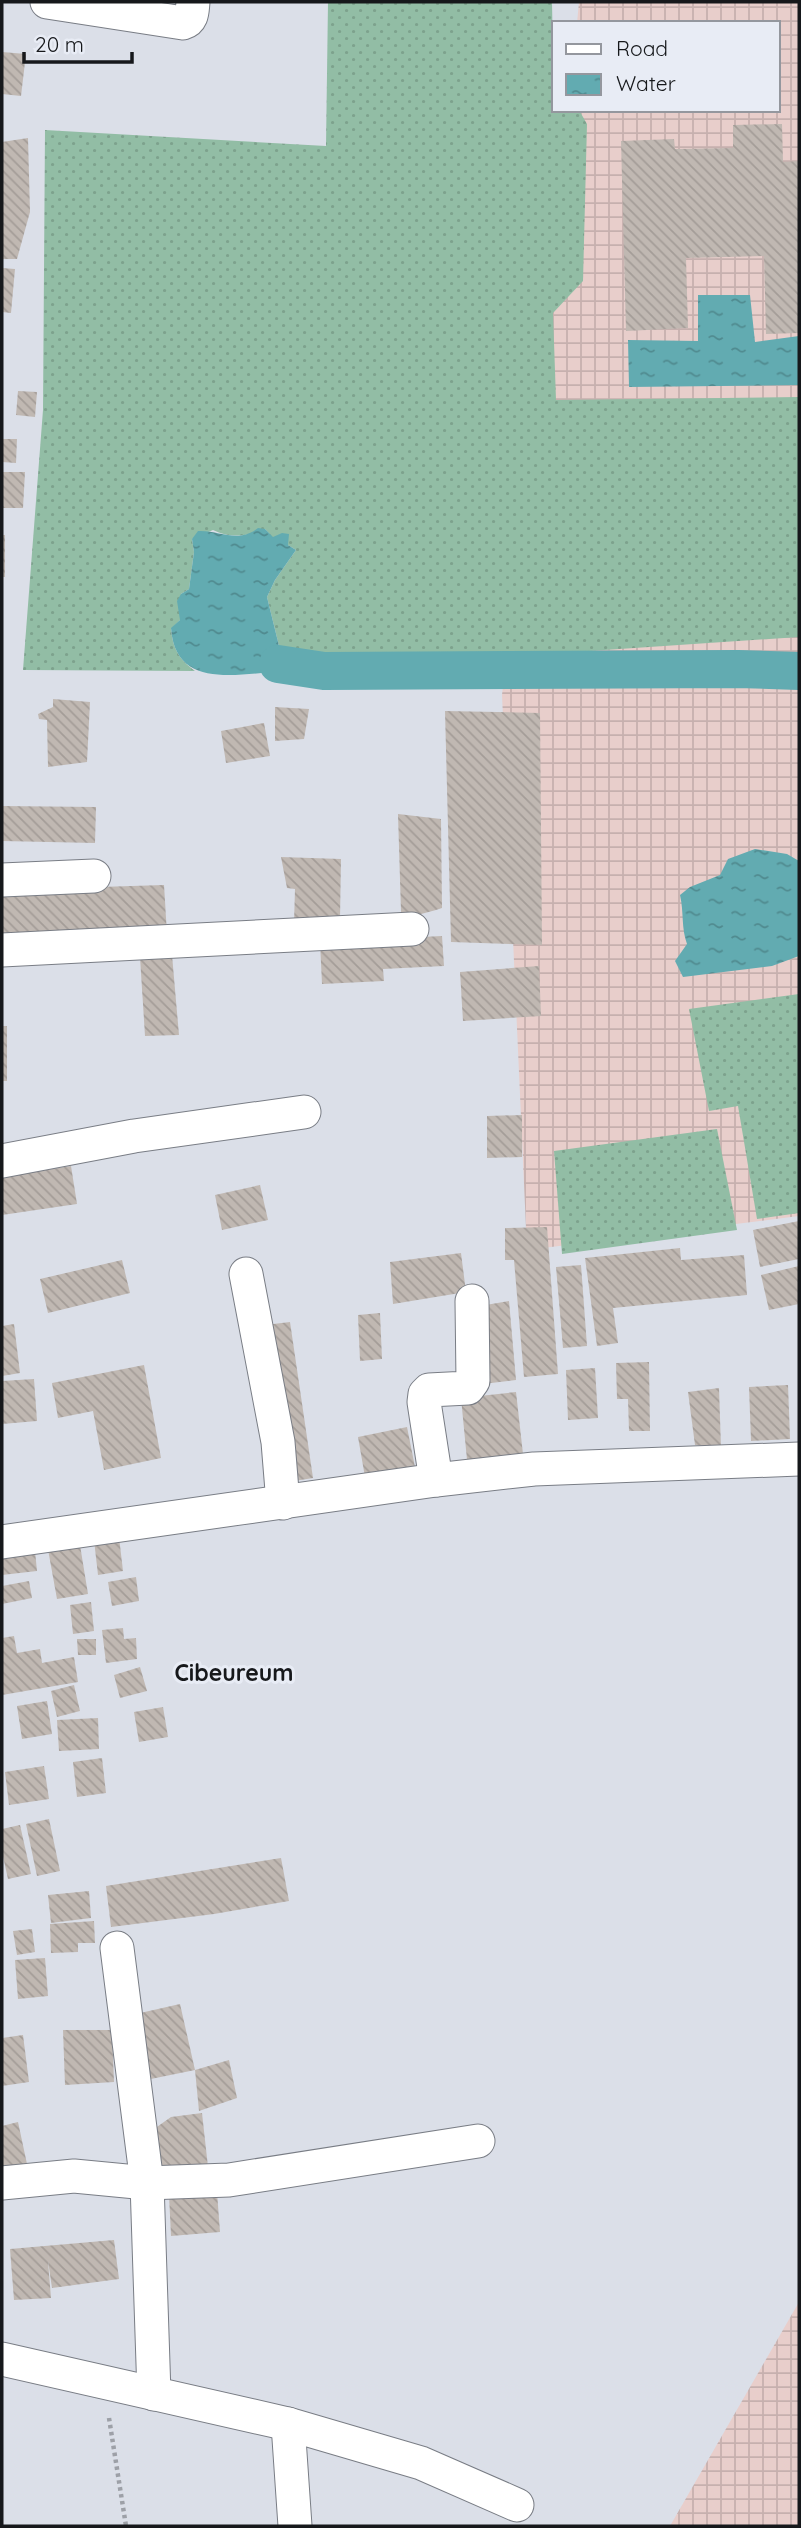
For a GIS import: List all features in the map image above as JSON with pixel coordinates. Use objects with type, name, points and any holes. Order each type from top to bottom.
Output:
[{"type":"street","points":[[47,2],[183,23],[191,18],[193,2]]},
{"type":"street","points":[[2,880],[94,876]]},
{"type":"street","points":[[2,950],[412,929]]},
{"type":"street","points":[[2,1161],[134,1136],[304,1112]]},
{"type":"street","points":[[246,1273],[278,1443],[283,1503]]},
{"type":"street","points":[[436,1480],[425,1394],[429,1390],[468,1388],[473,1381],[472,1301]]},
{"type":"street","points":[[2,1542],[436,1480],[534,1469],[799,1459]]},
{"type":"street","points":[[117,1948],[147,2183],[154,2394]]},
{"type":"street","points":[[2,2183],[74,2176],[147,2183],[229,2180],[478,2141]]},
{"type":"street","points":[[2,2359],[288,2424],[421,2463],[517,2505]]},
{"type":"street","points":[[288,2424],[295,2526]]},
{"type":"path","points":[[103,2382],[126,2526]]},
{"type":"shaded area","points":[[579,2],[799,2],[799,1216],[527,1250],[502,695],[567,112],[780,112],[780,21],[577,21]]},
{"type":"shaded area","points":[[799,2302],[799,2526],[670,2526]]},
{"type":"green space","points":[[328,2],[552,2],[552,112],[580,112],[587,124],[583,281],[553,313],[556,400],[799,397],[799,637],[575,652],[278,664],[282,658],[267,597],[275,580],[296,550],[288,545],[281,534],[273,538],[265,529],[239,535],[226,535],[213,530],[192,539],[194,552],[189,589],[181,594],[180,620],[171,629],[178,653],[195,671],[23,670],[43,410],[45,130],[326,146]]},
{"type":"green space","points":[[799,994],[799,1213],[757,1219],[738,1106],[709,1111],[689,1009]]},
{"type":"green space","points":[[717,1129],[737,1230],[562,1254],[554,1151]]},
{"type":"water","points":[[698,295],[750,295],[755,342],[799,336],[799,385],[629,387],[628,340],[698,341]]},
{"type":"water","points":[[258,528],[265,529],[273,537],[282,533],[289,534],[288,545],[296,550],[275,580],[267,597],[282,658],[274,672],[224,675],[194,669],[183,660],[175,647],[171,628],[180,620],[177,601],[181,594],[189,589],[194,552],[192,539],[198,531],[236,536]]},
{"type":"water","points":[[755,849],[787,854],[799,861],[799,956],[772,966],[683,977],[675,961],[687,944],[680,895],[690,887],[720,875],[728,859]]},
{"type":"building","points":[[2,52],[26,54],[21,96],[2,94]]},
{"type":"building","points":[[782,124],[783,162],[799,161],[799,333],[766,334],[764,256],[686,258],[688,328],[626,331],[621,141],[674,139],[675,149],[733,148],[733,125]]},
{"type":"building","points":[[28,138],[30,212],[17,259],[2,259],[2,142]]},
{"type":"building","points":[[2,268],[15,269],[11,313],[2,312]]},
{"type":"building","points":[[18,391],[37,392],[35,417],[16,415]]},
{"type":"building","points":[[2,439],[17,439],[16,463],[2,462]]},
{"type":"building","points":[[2,472],[25,472],[23,508],[2,508]]},
{"type":"building","points":[[2,535],[5,535],[5,577],[2,577]]},
{"type":"building","points":[[53,699],[90,702],[87,762],[48,767],[47,720],[39,719],[38,714],[53,707]]},
{"type":"building","points":[[275,707],[309,709],[304,739],[275,741]]},
{"type":"building","points":[[445,711],[540,713],[542,945],[451,942]]},
{"type":"building","points":[[264,723],[270,756],[226,763],[221,731]]},
{"type":"building","points":[[2,806],[96,807],[95,843],[2,841]]},
{"type":"building","points":[[398,814],[441,819],[442,908],[410,917],[401,912]]},
{"type":"building","points":[[281,857],[341,859],[340,919],[294,923],[295,889],[287,888]]},
{"type":"building","points":[[164,885],[167,934],[2,941],[2,890]]},
{"type":"building","points":[[442,936],[444,966],[383,969],[384,981],[322,984],[320,942]]},
{"type":"building","points":[[172,955],[179,1035],[145,1036],[140,957]]},
{"type":"building","points":[[539,966],[541,1016],[463,1021],[460,972]]},
{"type":"building","points":[[2,1026],[7,1026],[7,1081],[2,1081]]},
{"type":"building","points":[[522,1115],[522,1157],[487,1158],[487,1116]]},
{"type":"building","points":[[71,1166],[77,1204],[2,1215],[2,1177]]},
{"type":"building","points":[[260,1185],[268,1220],[222,1230],[215,1195]]},
{"type":"building","points":[[799,1221],[799,1259],[760,1267],[753,1230]]},
{"type":"building","points":[[547,1227],[558,1374],[524,1377],[514,1260],[505,1260],[505,1228]]},
{"type":"building","points":[[680,1248],[681,1260],[744,1255],[747,1295],[613,1308],[618,1343],[597,1346],[585,1258]]},
{"type":"building","points":[[461,1253],[466,1292],[393,1304],[390,1262]]},
{"type":"building","points":[[122,1260],[130,1293],[48,1313],[40,1279]]},
{"type":"building","points":[[581,1265],[587,1346],[563,1348],[556,1267]]},
{"type":"building","points":[[799,1266],[799,1304],[769,1310],[761,1275]]},
{"type":"building","points":[[509,1301],[516,1380],[483,1384],[480,1306]]},
{"type":"building","points":[[380,1313],[382,1359],[360,1361],[358,1315]]},
{"type":"building","points":[[290,1322],[313,1478],[288,1482],[265,1325]]},
{"type":"building","points":[[14,1324],[20,1373],[2,1376],[2,1326]]},
{"type":"building","points":[[649,1362],[650,1431],[629,1431],[628,1399],[617,1399],[616,1363]]},
{"type":"building","points":[[144,1365],[161,1458],[104,1470],[93,1411],[58,1418],[52,1383]]},
{"type":"building","points":[[595,1368],[598,1418],[568,1420],[566,1370]]},
{"type":"building","points":[[34,1379],[37,1421],[2,1424],[2,1381]]},
{"type":"building","points":[[788,1385],[790,1439],[751,1441],[749,1387]]},
{"type":"building","points":[[719,1388],[721,1448],[695,1445],[688,1392]]},
{"type":"building","points":[[516,1392],[524,1463],[468,1470],[461,1398]]},
{"type":"building","points":[[407,1427],[415,1467],[365,1477],[358,1437]]},
{"type":"building","points":[[119,1537],[123,1571],[98,1575],[94,1540]]},
{"type":"building","points":[[79,1539],[88,1594],[57,1599],[47,1544]]},
{"type":"building","points":[[34,1541],[37,1571],[2,1575],[2,1545]]},
{"type":"building","points":[[136,1577],[139,1601],[112,1606],[108,1582]]},
{"type":"building","points":[[29,1581],[32,1598],[2,1604],[2,1586]]},
{"type":"building","points":[[91,1602],[94,1631],[73,1634],[70,1605]]},
{"type":"building","points":[[123,1628],[124,1639],[136,1638],[137,1659],[106,1663],[102,1630]]},
{"type":"building","points":[[14,1636],[17,1653],[40,1649],[42,1663],[74,1657],[78,1682],[2,1695],[2,1638]]},
{"type":"building","points":[[77,1639],[96,1639],[96,1655],[78,1655]]},
{"type":"building","points":[[140,1667],[147,1691],[120,1698],[114,1675]]},
{"type":"building","points":[[74,1685],[80,1711],[57,1717],[51,1691]]},
{"type":"building","points":[[47,1701],[52,1734],[22,1739],[17,1706]]},
{"type":"building","points":[[163,1707],[168,1737],[139,1742],[134,1712]]},
{"type":"building","points":[[98,1718],[99,1749],[59,1751],[57,1720]]},
{"type":"building","points":[[102,1758],[106,1793],[77,1797],[73,1762]]},
{"type":"building","points":[[44,1766],[49,1799],[9,1805],[5,1772]]},
{"type":"building","points":[[49,1819],[60,1871],[37,1876],[26,1824]]},
{"type":"building","points":[[20,1825],[31,1874],[8,1879],[2,1852],[2,1829]]},
{"type":"building","points":[[281,1858],[289,1901],[111,1927],[106,1886]]},
{"type":"building","points":[[89,1891],[91,1918],[51,1923],[48,1895]]},
{"type":"building","points":[[94,1921],[95,1943],[78,1943],[78,1952],[51,1953],[50,1924]]},
{"type":"building","points":[[32,1929],[35,1952],[17,1955],[13,1931]]},
{"type":"building","points":[[45,1958],[48,1996],[18,1999],[15,1960]]},
{"type":"building","points":[[180,2004],[195,2070],[141,2081],[127,2016]]},
{"type":"building","points":[[63,2030],[112,2030],[114,2082],[65,2085]]},
{"type":"building","points":[[23,2035],[29,2082],[2,2086],[2,2038]]},
{"type":"building","points":[[229,2060],[237,2098],[199,2111],[195,2070]]},
{"type":"building","points":[[202,2113],[208,2167],[158,2172],[154,2129],[171,2117]]},
{"type":"building","points":[[18,2122],[27,2164],[2,2169],[2,2126]]},
{"type":"building","points":[[217,2192],[220,2232],[171,2236],[169,2195]]},
{"type":"building","points":[[114,2240],[119,2279],[52,2288],[48,2261],[51,2298],[14,2300],[10,2249]]},
{"type":"waterway","points":[[278,664],[324,671],[799,671]]},
{"type":"district","name":"Cibeureum","points":[[234,1672]]}]
